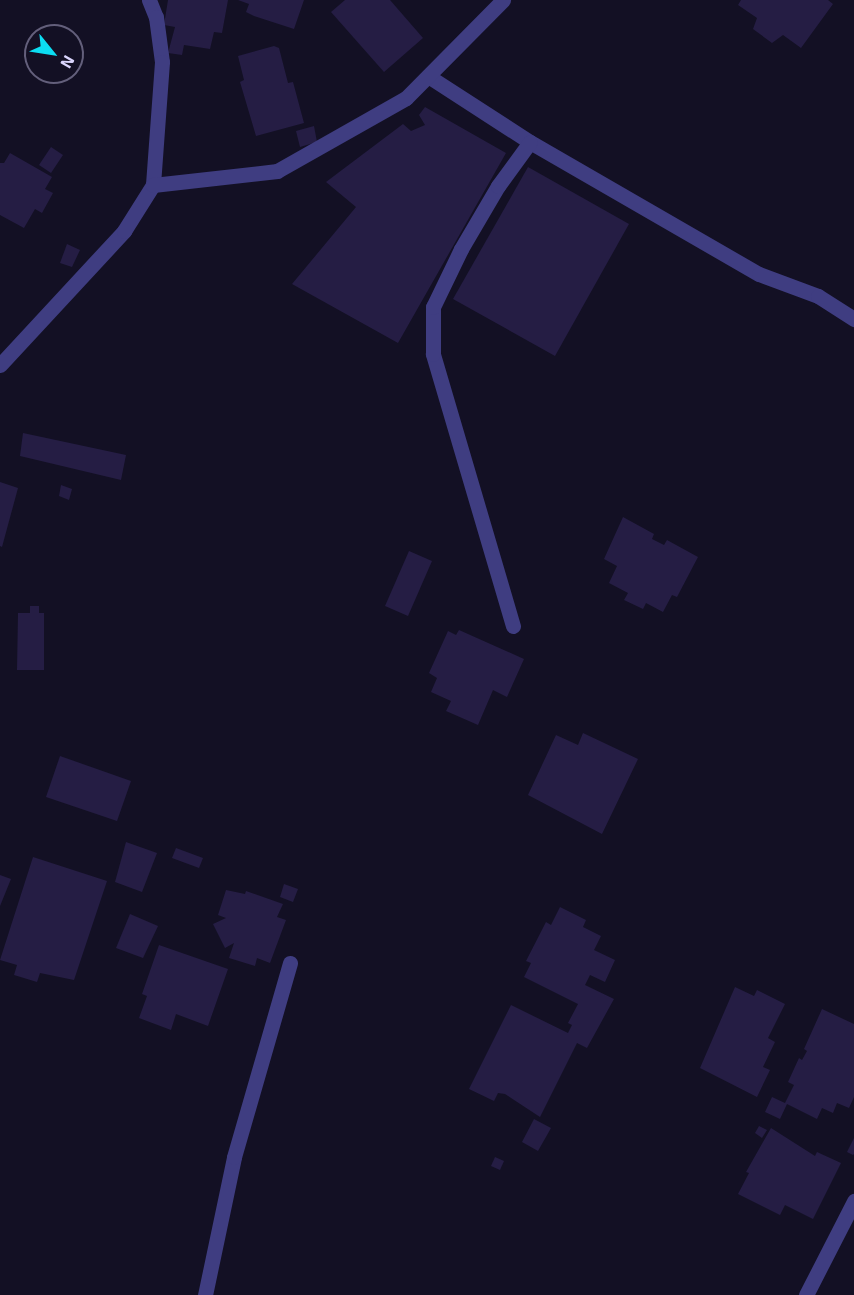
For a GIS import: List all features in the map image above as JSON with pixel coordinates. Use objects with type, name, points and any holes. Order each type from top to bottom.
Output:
[{"type":"street","points":[[0,365],[124,231],[153,185],[162,62],[156,17],[149,0]]},
{"type":"street","points":[[153,185],[277,171],[406,98],[503,0]]},
{"type":"street","points":[[428,76],[530,142],[759,274],[818,296],[854,320]]},
{"type":"street","points":[[513,626],[472,498],[433,354],[433,307],[466,240],[530,142]]},
{"type":"street","points":[[205,1295],[214,1269],[234,1157],[290,963]]},
{"type":"street","points":[[806,1295],[854,1201]]},
{"type":"building","points":[[168,0],[228,0],[222,33],[214,32],[210,49],[184,45],[182,55],[168,53],[175,27],[164,25]]},
{"type":"building","points":[[238,0],[304,0],[294,29],[246,12],[249,4]]},
{"type":"building","points":[[345,0],[390,0],[423,38],[384,72],[331,12]]},
{"type":"building","points":[[741,0],[828,0],[833,4],[801,48],[783,35],[772,43],[753,29],[757,18],[738,5]]},
{"type":"building","points":[[274,46],[279,48],[288,83],[293,82],[304,123],[256,136],[240,82],[244,80],[238,56]]},
{"type":"building","points":[[425,107],[506,153],[398,343],[292,284],[356,207],[326,182],[403,124],[411,131],[425,125],[419,115]]},
{"type":"building","points":[[314,126],[317,142],[300,147],[296,131]]},
{"type":"building","points":[[51,147],[63,155],[51,173],[39,165]]},
{"type":"building","points":[[10,153],[52,177],[45,189],[53,193],[42,213],[35,209],[24,228],[0,215],[0,163],[4,163]]},
{"type":"building","points":[[528,167],[629,224],[555,356],[453,299]]},
{"type":"building","points":[[67,244],[80,250],[72,267],[60,263]]},
{"type":"building","points":[[23,433],[126,455],[121,480],[20,456]]},
{"type":"building","points":[[0,482],[18,488],[2,547],[0,546]]},
{"type":"building","points":[[61,485],[72,489],[69,500],[59,496]]},
{"type":"building","points":[[623,517],[654,534],[652,539],[664,545],[667,540],[698,557],[677,597],[672,595],[663,612],[646,603],[643,609],[624,600],[628,593],[609,583],[617,566],[604,559]]},
{"type":"building","points":[[409,551],[432,561],[408,616],[385,606]]},
{"type":"building","points":[[30,606],[39,606],[39,613],[44,613],[44,670],[17,670],[18,613],[30,613]]},
{"type":"building","points":[[459,630],[524,659],[507,697],[493,690],[478,725],[446,711],[451,701],[431,692],[437,678],[429,673],[448,631],[456,635]]},
{"type":"building","points":[[583,733],[638,759],[602,834],[528,795],[556,735],[578,745]]},
{"type":"building","points":[[60,756],[131,781],[117,821],[46,797]]},
{"type":"building","points":[[126,842],[157,853],[142,892],[115,882]]},
{"type":"building","points":[[176,848],[203,858],[199,868],[172,858]]},
{"type":"building","points":[[33,857],[107,881],[74,980],[40,973],[37,982],[14,975],[17,965],[0,960]]},
{"type":"building","points":[[0,875],[11,879],[0,906]]},
{"type":"building","points":[[284,884],[298,889],[293,902],[280,897]]},
{"type":"building","points":[[226,890],[245,894],[246,891],[283,904],[277,917],[286,920],[270,963],[257,958],[255,966],[229,958],[234,943],[225,948],[213,924],[226,918],[218,915]]},
{"type":"building","points":[[560,907],[586,920],[583,927],[601,936],[594,950],[615,960],[605,982],[590,975],[585,985],[614,999],[587,1048],[577,1043],[540,1117],[505,1094],[498,1093],[494,1101],[469,1089],[511,1005],[568,1033],[572,1025],[568,1023],[578,1004],[524,977],[531,963],[526,961],[546,922],[551,925]]},
{"type":"building","points":[[130,914],[158,926],[143,958],[116,948]]},
{"type":"building","points":[[159,945],[228,969],[208,1026],[176,1014],[171,1030],[139,1018],[147,996],[142,994]]},
{"type":"building","points":[[735,987],[754,996],[757,990],[785,1004],[768,1038],[775,1042],[763,1067],[770,1070],[757,1097],[700,1068]]},
{"type":"building","points":[[822,1009],[854,1024],[854,1097],[849,1108],[837,1103],[833,1113],[822,1108],[817,1119],[787,1104],[780,1119],[765,1112],[772,1097],[785,1103],[794,1085],[788,1082],[799,1058],[802,1060],[807,1051],[804,1049]]},
{"type":"building","points":[[534,1119],[551,1128],[538,1151],[522,1142]]},
{"type":"building","points":[[759,1126],[767,1130],[762,1138],[755,1133]]},
{"type":"building","points":[[771,1128],[815,1156],[817,1152],[841,1163],[813,1219],[785,1205],[780,1215],[738,1194],[749,1173],[746,1172]]},
{"type":"building","points":[[854,1138],[854,1154],[853,1155],[847,1152]]},
{"type":"building","points":[[495,1157],[504,1161],[500,1170],[491,1166]]}]
